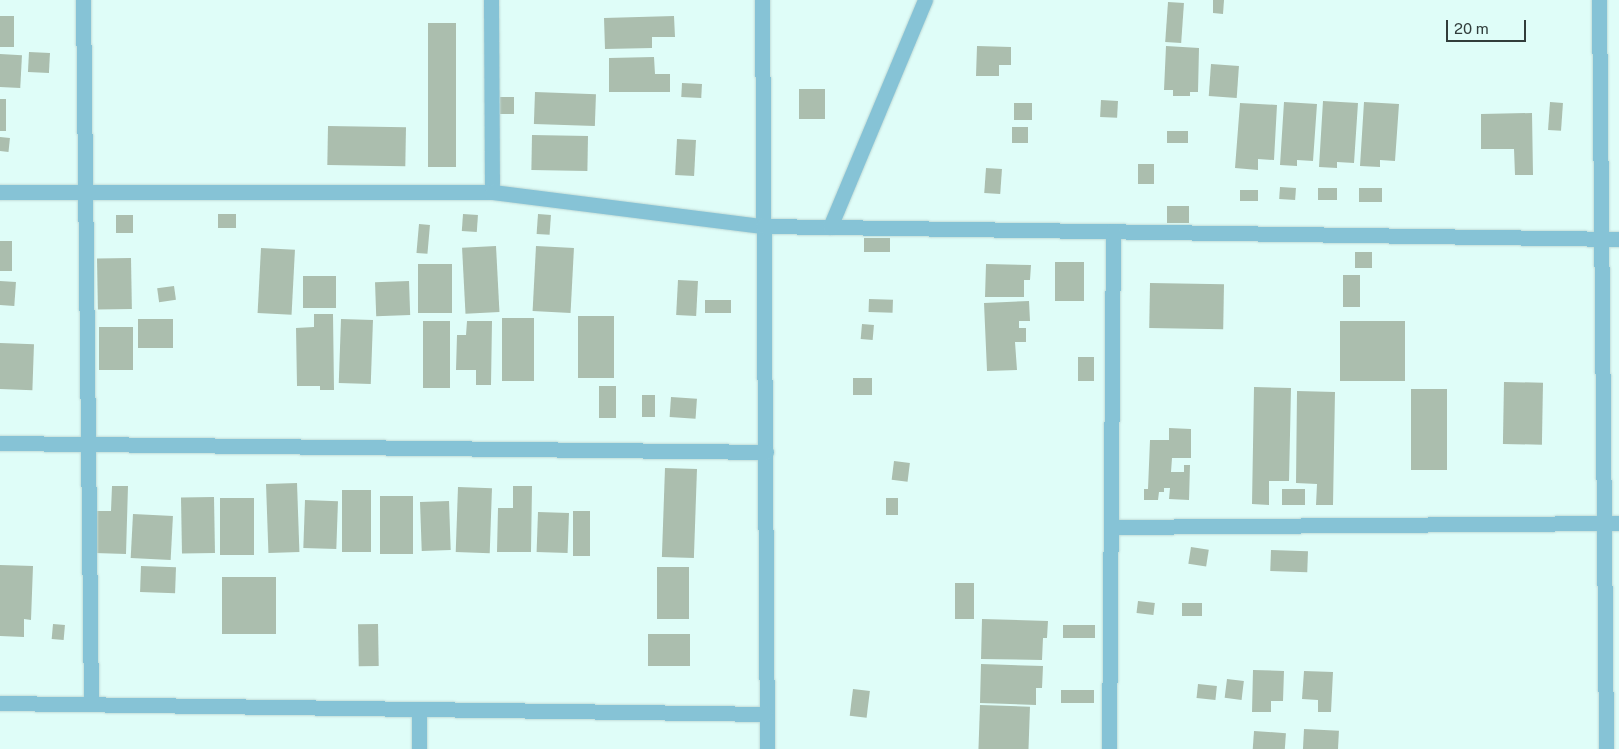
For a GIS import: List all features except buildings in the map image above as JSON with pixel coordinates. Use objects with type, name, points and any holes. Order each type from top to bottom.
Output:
[{"type":"street","points":[[83,0],[91,704]]},
{"type":"street","points":[[492,0],[492,192]]},
{"type":"street","points":[[762,0],[767,749]]},
{"type":"street","points":[[830,227],[925,0]]},
{"type":"street","points":[[1599,0],[1606,749]]},
{"type":"street","points":[[0,192],[492,192],[763,226],[1619,239]]},
{"type":"street","points":[[1109,749],[1113,231]]},
{"type":"street","points":[[0,443],[766,452]]},
{"type":"street","points":[[1111,527],[1619,523]]},
{"type":"street","points":[[0,703],[766,714]]},
{"type":"street","points":[[419,708],[419,749]]}]
